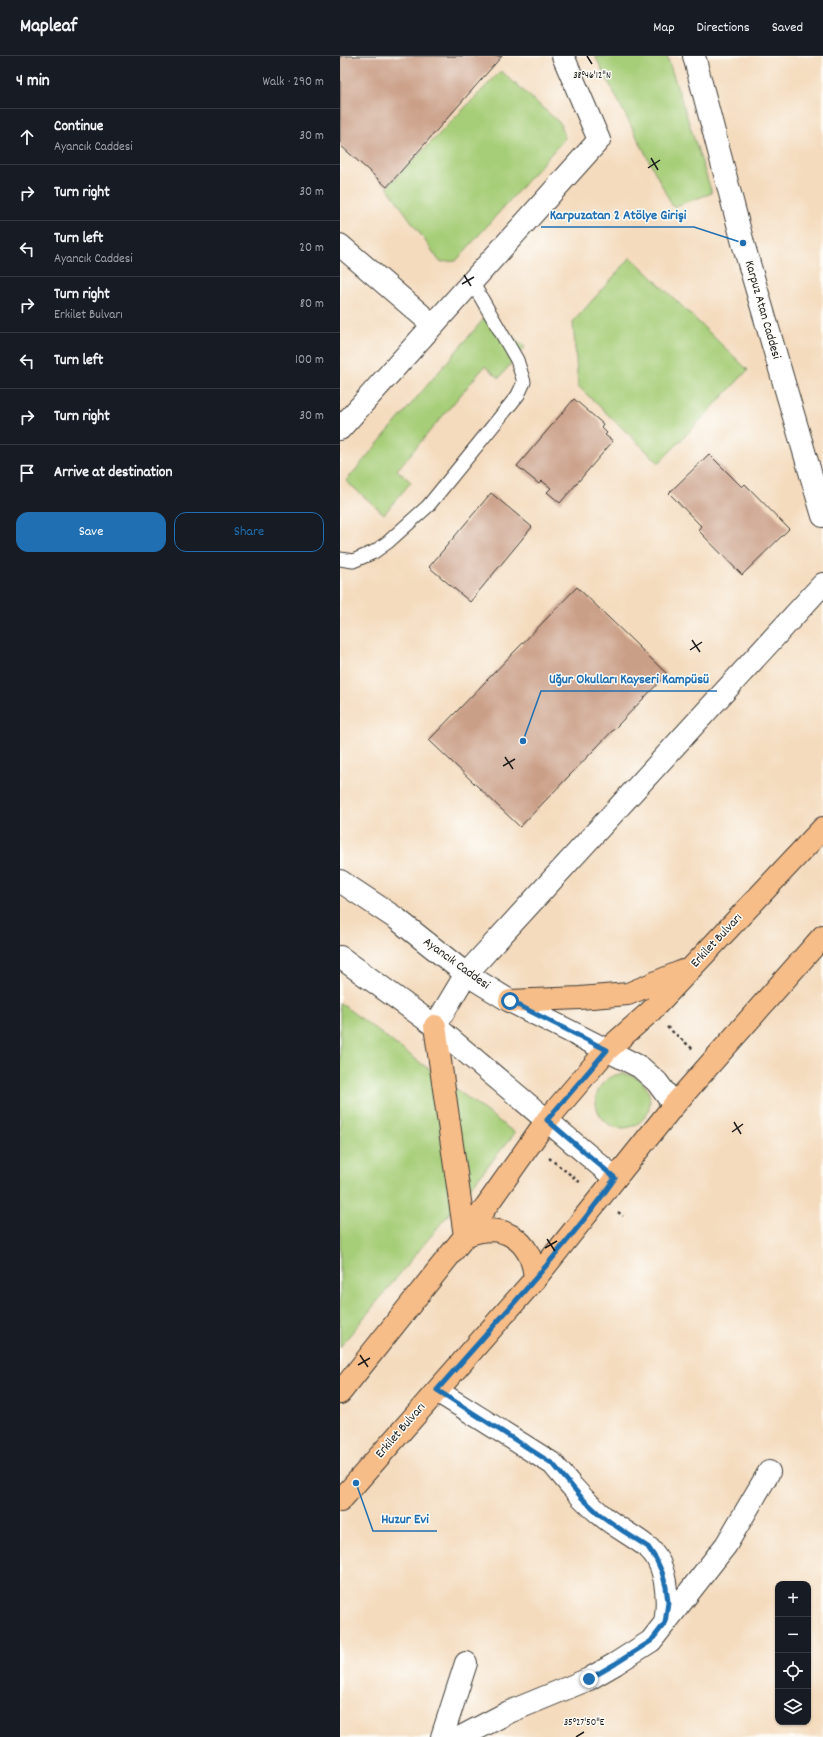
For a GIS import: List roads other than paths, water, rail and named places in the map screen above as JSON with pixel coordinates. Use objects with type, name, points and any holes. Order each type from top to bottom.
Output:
[{"type":"main road","name":"Erkilet Bulvarı","points":[[547,1120],[607,1050],[650,1012],[823,828]]},
{"type":"main road","points":[[674,1106],[823,936]]},
{"type":"main road","points":[[510,1001],[628,994],[692,968]]},
{"type":"main road","points":[[435,1026],[465,1236]]},
{"type":"main road","name":"Erkilet Bulvarı","points":[[340,1501],[535,1279],[674,1106]]},
{"type":"main road","points":[[340,1393],[465,1236],[547,1120]]},
{"type":"main road","points":[[465,1236],[476,1231],[489,1229],[501,1231],[513,1236],[530,1254],[534,1266],[535,1279]]},
{"type":"street","points":[[340,429],[598,140],[563,56]]},
{"type":"street","name":"Karpuz Atan Caddesi","points":[[694,56],[743,244],[823,516]]},
{"type":"street","points":[[340,245],[433,325]]},
{"type":"street","points":[[435,1026],[466,974],[823,584]]},
{"type":"street","name":"Ayancık Caddesi","points":[[340,881],[397,919],[466,974],[510,1001],[640,1067],[657,1082],[674,1106]]},
{"type":"street","points":[[340,957],[435,1026],[615,1178]]},
{"type":"street","points":[[437,1390],[553,1464],[582,1498],[599,1514],[648,1547],[662,1572],[666,1587],[668,1602],[665,1623]]},
{"type":"street","points":[[461,1737],[508,1712],[582,1682],[615,1664],[651,1641],[726,1545],[769,1472]]},
{"type":"street","points":[[442,1737],[466,1663]]},
{"type":"lane","points":[[340,560],[353,561],[374,552],[388,542],[428,506],[518,395],[524,382],[517,360],[472,282]]},
{"type":"place","name":"Karpuzatan 2 Atölye Girişi","points":[[743,243]]},
{"type":"place","name":"Uğur Okulları Kayseri Kampüsü","points":[[523,741]]},
{"type":"place","name":"Huzur Evi","points":[[356,1483]]}]
